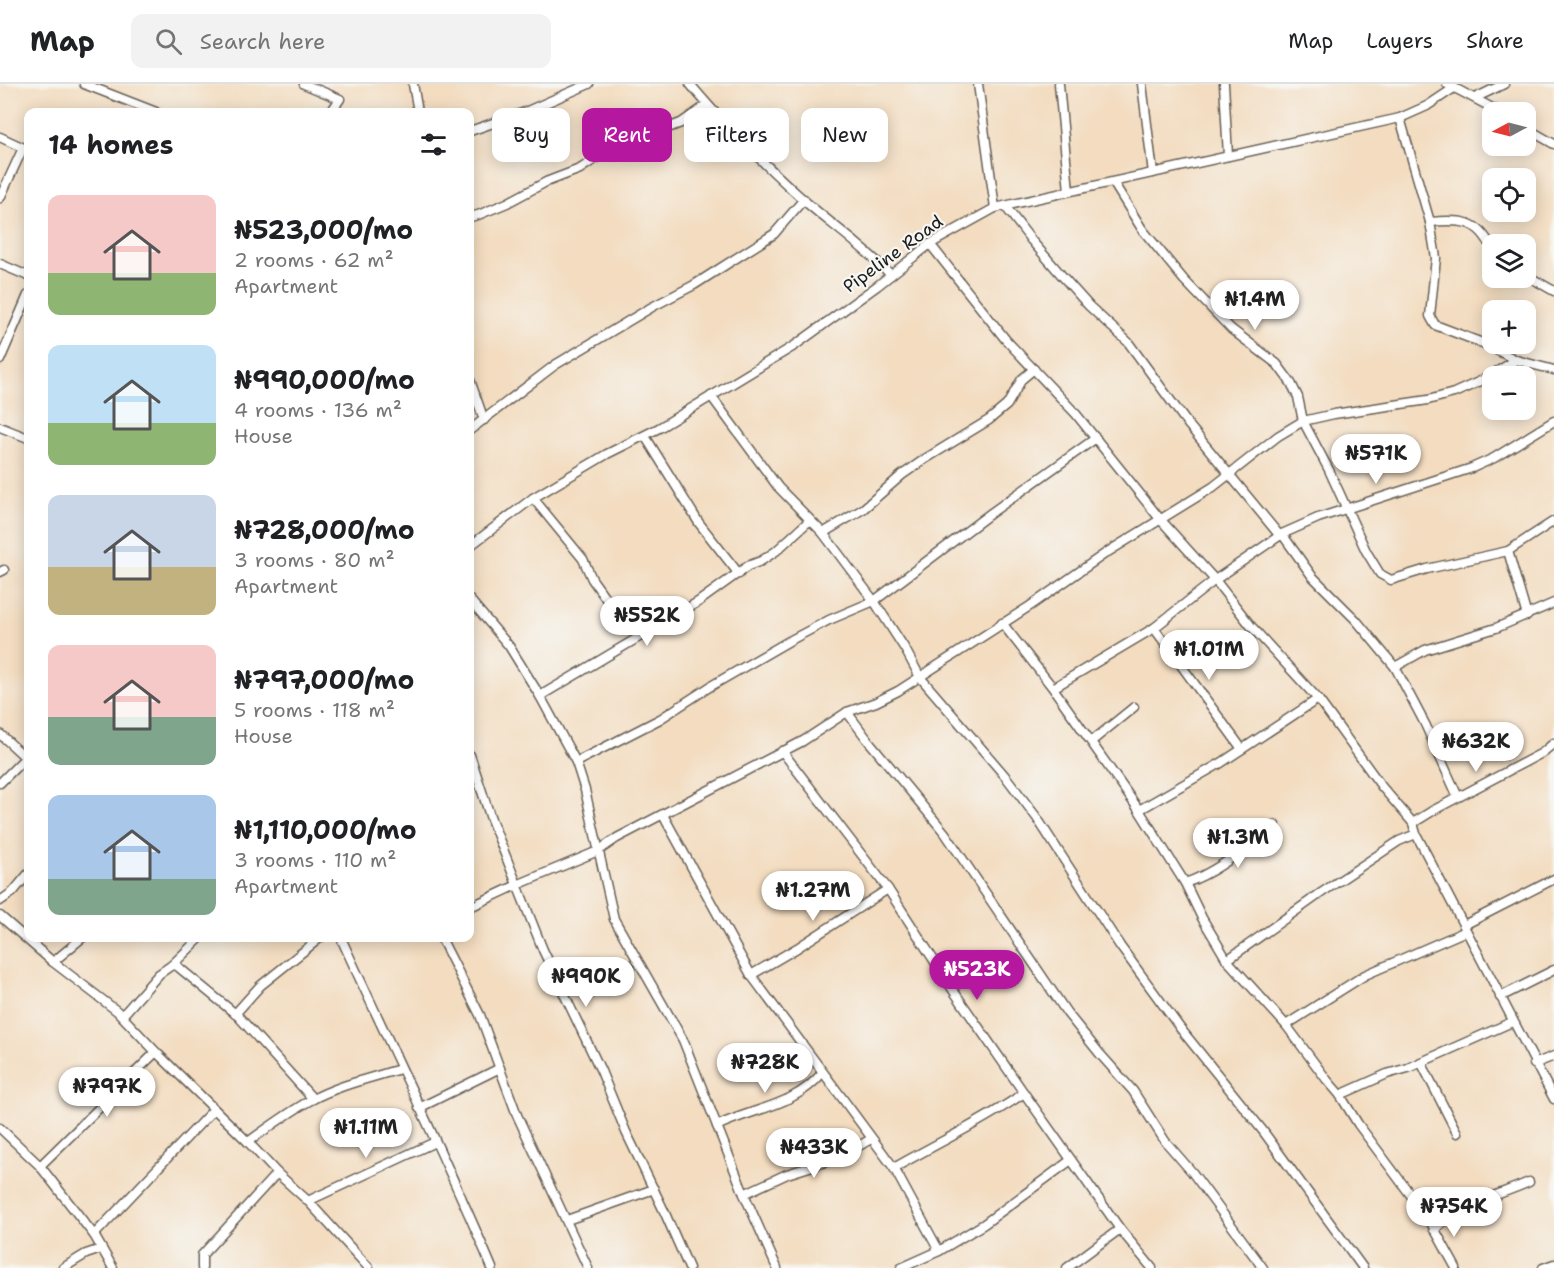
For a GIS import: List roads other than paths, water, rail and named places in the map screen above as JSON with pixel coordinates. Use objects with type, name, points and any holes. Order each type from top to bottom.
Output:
[{"type":"street","points":[[84,84],[146,108]]},
{"type":"street","points":[[304,84],[340,99],[334,108]]},
{"type":"street","points":[[413,84],[417,108]]},
{"type":"street","points":[[474,130],[525,112],[589,84]]},
{"type":"street","points":[[978,84],[995,208]]},
{"type":"street","points":[[1059,84],[1069,191]]},
{"type":"street","points":[[1142,84],[1153,173]]},
{"type":"street","points":[[1224,84],[1228,156]]},
{"type":"street","points":[[1475,98],[1504,84]]},
{"type":"street","points":[[696,86],[707,105],[804,199],[870,253],[891,275]]},
{"type":"street","points":[[1450,86],[1482,102]]},
{"type":"street","name":"Pipeline Road","points":[[474,543],[533,498],[607,454],[645,436],[794,346],[930,244],[995,208],[1400,118],[1427,106],[1450,86]]},
{"type":"street","points":[[474,216],[507,203],[546,182],[580,169],[607,151],[681,123],[707,105]]},
{"type":"street","points":[[1400,118],[1430,222],[1436,258],[1430,316],[1432,322],[1485,344],[1516,360],[1554,370]]},
{"type":"street","points":[[1536,134],[1554,144]]},
{"type":"street","points":[[0,137],[24,148]]},
{"type":"street","points":[[0,198],[24,153]]},
{"type":"street","points":[[1113,182],[1142,229],[1184,280],[1231,329],[1276,364],[1291,383],[1298,397],[1302,421],[1380,574],[1391,580],[1427,569],[1508,551],[1554,521]]},
{"type":"street","points":[[474,427],[555,365],[693,285],[774,234],[804,199]]},
{"type":"street","points":[[1005,206],[1030,240],[1064,279],[1128,342],[1228,475],[1281,535],[1312,576],[1377,643],[1395,668],[1425,724],[1458,797]]},
{"type":"street","points":[[1430,222],[1465,222],[1476,225],[1484,234]]},
{"type":"street","points":[[930,244],[976,304],[1076,414],[1160,519],[1215,580],[1251,626],[1318,699],[1382,787],[1413,823],[1416,834],[1554,1100]]},
{"type":"street","points":[[0,264],[24,274]]},
{"type":"street","points":[[1536,281],[1554,291]]},
{"type":"street","points":[[0,360],[24,304]]},
{"type":"street","points":[[474,905],[598,850],[803,741],[847,712],[898,691],[1228,475],[1278,436],[1302,421],[1428,400],[1454,393],[1483,380],[1516,360]]},
{"type":"street","points":[[823,533],[863,509],[902,475],[925,459],[989,420],[1007,405],[1022,379],[1034,369]]},
{"type":"street","points":[[474,391],[484,420]]},
{"type":"street","points":[[711,396],[778,488],[823,533],[874,601],[920,677],[976,741],[1031,810],[1120,946],[1180,1028],[1263,1131],[1363,1268]]},
{"type":"street","points":[[1053,688],[1154,628],[1215,580],[1281,535],[1318,518],[1472,468],[1494,458],[1554,421]]},
{"type":"street","points":[[0,427],[24,436]]},
{"type":"street","points":[[645,436],[699,523],[739,574]]},
{"type":"street","points":[[576,762],[660,719],[711,686],[789,641],[829,620],[874,601],[1096,438]]},
{"type":"street","points":[[533,498],[583,559],[592,579],[609,603]]},
{"type":"street","points":[[540,696],[640,635],[669,621],[748,566],[776,551],[810,520]]},
{"type":"street","points":[[1508,551],[1527,616]]},
{"type":"street","points":[[1395,668],[1425,650],[1496,628],[1554,603]]},
{"type":"street","points":[[474,605],[509,646],[540,696],[576,762],[585,790],[614,920],[683,1040],[744,1194],[777,1268]]},
{"type":"street","points":[[1002,622],[1092,741],[1139,810],[1185,883],[1202,918],[1227,960],[1286,1025],[1340,1095],[1434,1230],[1456,1268]]},
{"type":"street","points":[[1154,628],[1242,749]]},
{"type":"street","points":[[1139,810],[1242,749],[1318,699]]},
{"type":"street","points":[[1092,741],[1134,707]]},
{"type":"street","points":[[847,712],[945,833],[1067,1012],[1133,1091],[1165,1141],[1192,1172],[1263,1268]]},
{"type":"street","points":[[0,734],[24,754]]},
{"type":"street","points":[[1413,823],[1542,753],[1554,742]]},
{"type":"street","points":[[782,751],[888,889],[955,993],[1024,1093],[1120,1228],[1152,1268]]},
{"type":"street","points":[[0,783],[24,759]]},
{"type":"street","points":[[474,767],[491,819],[543,950],[601,1071],[626,1132],[689,1268]]},
{"type":"street","points":[[663,815],[751,975],[894,1168],[939,1251]]},
{"type":"street","points":[[1185,883],[1207,873],[1275,825]]},
{"type":"street","points":[[1227,960],[1399,841],[1416,834]]},
{"type":"street","points":[[0,901],[13,892],[24,879]]},
{"type":"street","points":[[1286,1025],[1365,975],[1465,928],[1554,879]]},
{"type":"street","points":[[751,975],[888,889]]},
{"type":"street","points":[[0,916],[24,937]]},
{"type":"street","points":[[30,942],[122,1016],[276,1173],[308,1201],[369,1268]]},
{"type":"street","points":[[53,962],[77,942]]},
{"type":"street","points":[[122,1016],[159,974],[196,942]]},
{"type":"street","points":[[235,1014],[260,986],[315,942]]},
{"type":"street","points":[[343,942],[400,1069],[460,1191],[492,1268]]},
{"type":"street","points":[[443,942],[480,1015],[517,1116],[588,1268]]},
{"type":"street","points":[[172,965],[177,966],[235,1014],[313,1099]]},
{"type":"street","points":[[1500,997],[1554,970]]},
{"type":"street","points":[[1340,1095],[1512,1022]]},
{"type":"street","points":[[40,1166],[156,1052]]},
{"type":"street","points":[[1534,1064],[1554,1056]]},
{"type":"street","points":[[1420,1062],[1457,1133]]},
{"type":"street","points":[[419,1108],[500,1068]]},
{"type":"street","points":[[248,1142],[313,1099],[345,1086],[400,1069]]},
{"type":"street","points":[[717,1126],[738,1116],[795,1097],[813,1084],[822,1073]]},
{"type":"street","points":[[894,1168],[949,1136],[976,1124],[1024,1093]]},
{"type":"street","points":[[94,1235],[214,1109]]},
{"type":"street","points":[[0,1128],[40,1166],[94,1235],[113,1268]]},
{"type":"street","points":[[744,1194],[787,1174],[838,1158],[871,1138]]},
{"type":"street","points":[[308,1201],[435,1142]]},
{"type":"street","points":[[902,1268],[939,1251],[984,1224],[1071,1160]]},
{"type":"street","points":[[202,1268],[202,1256],[276,1173]]},
{"type":"street","points":[[1434,1230],[1448,1217],[1469,1205],[1528,1182]]},
{"type":"street","points":[[567,1220],[654,1189]]},
{"type":"street","points":[[1067,1268],[1120,1228]]},
{"type":"street","points":[[63,1268],[86,1254],[101,1249]]},
{"type":"street","points":[[1543,1268],[1554,1264]]}]
